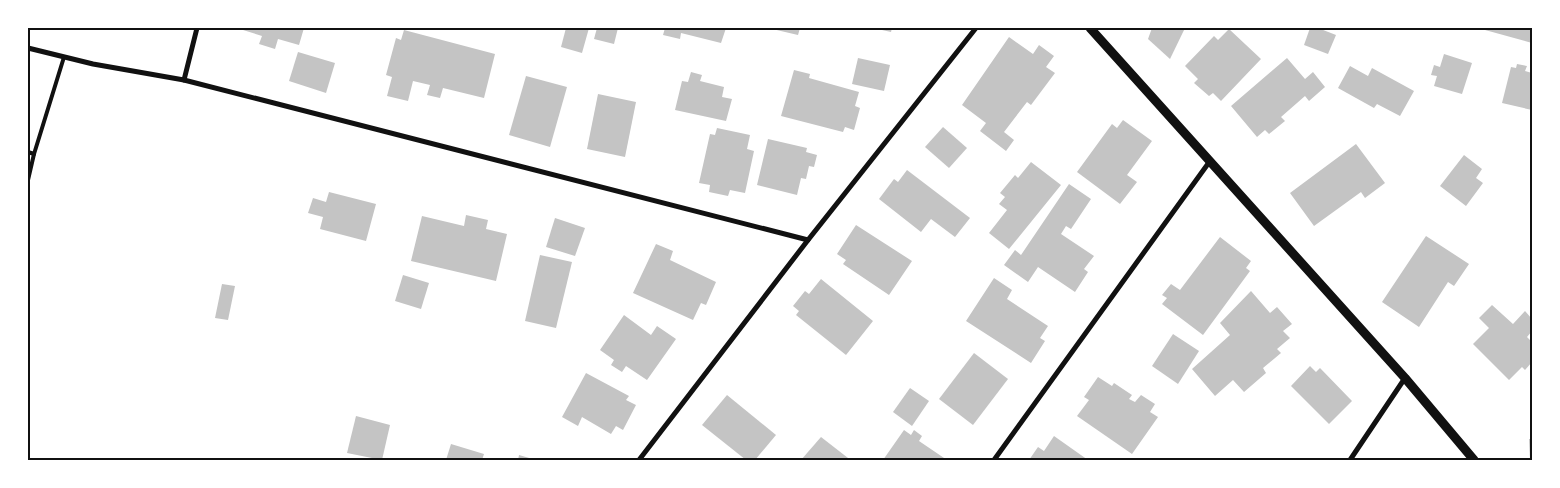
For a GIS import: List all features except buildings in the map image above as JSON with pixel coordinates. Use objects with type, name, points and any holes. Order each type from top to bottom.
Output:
[{"type":"street","points":[[184,80],[196,28]]},
{"type":"street","points":[[639,460],[808,240],[976,28]]},
{"type":"street","points":[[1090,28],[1405,378],[1474,460]]},
{"type":"street","points":[[28,48],[64,57],[184,80],[808,240]]},
{"type":"street","points":[[994,460],[1210,161]]},
{"type":"street","points":[[1350,460],[1405,378]]},
{"type":"lane","points":[[28,180],[34,154],[64,57]]},
{"type":"lane","points":[[28,152],[34,154]]}]
